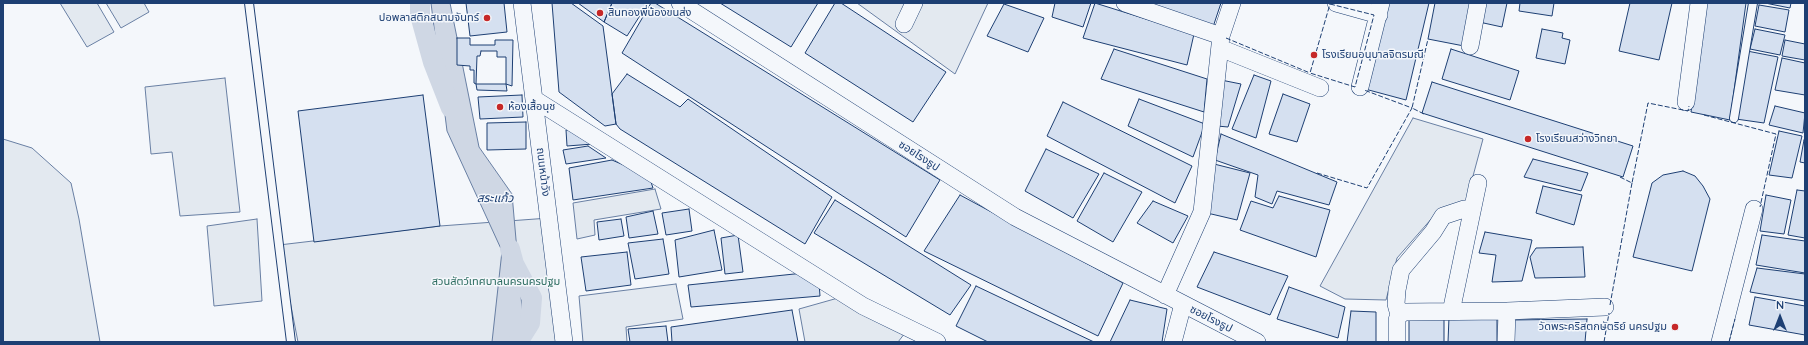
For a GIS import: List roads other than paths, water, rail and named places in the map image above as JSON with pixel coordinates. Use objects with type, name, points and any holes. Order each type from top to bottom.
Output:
[{"type":"street","name":"ถนนหน้าวัง","points":[[522,3],[564,342]]},
{"type":"street","name":"ซอยโรงธูป","points":[[680,3],[1014,217],[1256,342]]},
{"type":"street","points":[[904,24],[914,3]]},
{"type":"street","points":[[1125,3],[1221,42],[1320,88]]},
{"type":"street","points":[[1165,295],[1202,212],[1221,42],[1232,3]]},
{"type":"street","points":[[1336,3],[1380,9],[1360,87]]},
{"type":"street","points":[[1470,46],[1478,3]]},
{"type":"street","points":[[1686,102],[1699,3]]},
{"type":"street","points":[[534,99],[863,306],[937,342]]},
{"type":"street","points":[[1451,312],[1478,183]]},
{"type":"street","points":[[1397,342],[1396,320],[1399,314],[1396,304],[1401,270],[1433,232],[1444,216],[1464,209],[1472,210]]},
{"type":"street","points":[[1720,342],[1754,209]]},
{"type":"street","points":[[1173,342],[1183,304]]},
{"type":"street","points":[[1399,314],[1405,312],[1507,311],[1605,307]]},
{"type":"street","points":[[1506,342],[1507,311]]},
{"type":"lane","points":[[249,3],[291,342]]},
{"type":"lane","points":[[1734,118],[1753,3]]},
{"type":"water","name":"สระแก้ว","points":[[431,3],[450,3],[479,147],[512,194],[525,342],[492,342],[502,251],[447,131]]},
{"type":"waterway","points":[[420,3],[420,15],[433,62],[451,108]]},
{"type":"waterway","points":[[510,249],[514,264],[532,298],[530,323],[518,342]]},
{"type":"place","name":"สินทองพี่น้องขนส่ง","points":[[600,13]]},
{"type":"place","name":"ปอพลาสติกสนามจันทร์","points":[[487,18]]},
{"type":"place","name":"โรงเรียนอนุบาลจิตรมณี","points":[[1314,55]]},
{"type":"place","name":"ห้องเสื้อนุช","points":[[500,107]]},
{"type":"place","name":"โรงเรียนสว่างวิทยา","points":[[1528,139]]},
{"type":"place","name":"วัดพระคริสตกษัตริย์ นครปฐม","points":[[1675,327]]},
{"type":"park label","name":"สวนสัตว์เทศบาลนครนครปฐม","points":[[496,282]]}]
